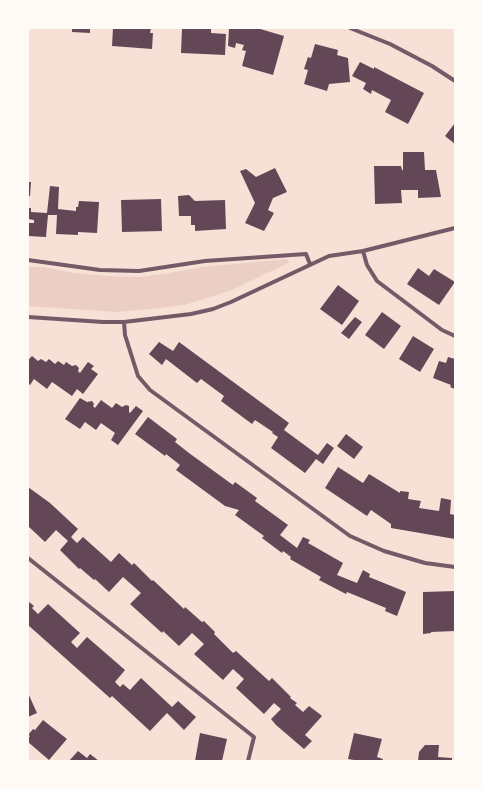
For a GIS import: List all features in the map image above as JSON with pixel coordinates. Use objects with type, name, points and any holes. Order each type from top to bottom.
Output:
[{"type":"street","points":[[350,28],[390,44],[432,66],[455,81]]},
{"type":"street","points":[[28,317],[124,322],[191,314],[213,309],[232,302],[328,256],[363,251],[455,228]]},
{"type":"street","points":[[363,251],[367,265],[377,281],[442,330],[455,336]]},
{"type":"street","points":[[28,260],[100,270],[139,271],[205,261],[306,254],[310,264]]},
{"type":"street","points":[[124,322],[127,341],[138,376],[150,390],[350,536],[384,551],[404,557],[425,563],[455,567]]},
{"type":"street","points":[[28,558],[254,737],[248,761]]},
{"type":"shaded area","points":[[286,259],[290,262],[232,290],[188,304],[116,312],[28,306],[28,267],[44,267],[74,273],[107,276],[141,277],[202,267]]},
{"type":"building","points":[[72,28],[90,28],[90,33],[72,32]]},
{"type":"building","points":[[113,28],[151,28],[150,33],[153,33],[152,49],[112,46]]},
{"type":"building","points":[[182,28],[211,28],[211,33],[226,34],[225,55],[181,53]]},
{"type":"building","points":[[229,28],[257,28],[284,36],[273,75],[242,66],[246,51],[242,50],[244,45],[236,43],[235,48],[228,46]]},
{"type":"building","points":[[315,44],[338,50],[337,55],[348,58],[350,82],[329,84],[327,91],[304,84],[308,70],[304,69],[308,57],[311,58]]},
{"type":"building","points":[[360,62],[374,69],[374,67],[424,93],[408,124],[385,112],[391,100],[372,90],[371,94],[363,89],[366,83],[352,76]]},
{"type":"building","points":[[455,123],[455,144],[445,136]]},
{"type":"building","points":[[403,152],[424,152],[425,170],[436,170],[441,197],[418,198],[418,190],[401,190],[402,203],[375,204],[374,166],[401,166],[403,170]]},
{"type":"building","points":[[275,168],[287,192],[273,198],[268,210],[274,213],[264,231],[245,223],[255,203],[240,171],[246,169],[256,177]]},
{"type":"building","points":[[28,182],[31,182],[30,196],[28,196]]},
{"type":"building","points":[[50,186],[59,187],[58,209],[76,211],[79,201],[99,202],[97,233],[78,232],[78,235],[56,234],[57,215],[48,215],[46,237],[28,236],[28,223],[34,223],[34,220],[28,219],[28,208],[31,208],[31,212],[47,213]]},
{"type":"building","points":[[189,195],[195,201],[225,200],[226,229],[195,231],[195,225],[191,225],[191,216],[179,216],[178,196]]},
{"type":"building","points":[[161,199],[162,231],[122,232],[121,200]]},
{"type":"building","points":[[418,268],[429,276],[434,269],[455,282],[439,305],[407,284]]},
{"type":"building","points":[[338,285],[359,301],[342,325],[320,309]]},
{"type":"building","points":[[382,312],[401,326],[384,349],[365,335]]},
{"type":"building","points":[[355,317],[362,322],[349,339],[341,333]]},
{"type":"building","points":[[413,336],[434,349],[420,372],[399,359]]},
{"type":"building","points":[[159,342],[173,351],[179,342],[289,423],[284,430],[318,455],[327,443],[334,448],[323,464],[316,459],[305,473],[271,448],[278,437],[272,433],[273,432],[255,420],[252,424],[221,401],[224,396],[201,379],[197,383],[166,359],[162,365],[149,354]]},
{"type":"building","points":[[32,356],[38,361],[41,359],[46,362],[49,359],[55,364],[58,361],[64,365],[66,362],[72,366],[76,365],[79,368],[78,371],[80,373],[88,362],[94,366],[91,369],[98,374],[83,394],[77,389],[72,396],[52,382],[47,389],[34,379],[30,385],[28,383],[28,358],[29,359]]},
{"type":"building","points":[[448,357],[455,359],[455,389],[450,387],[451,385],[433,378],[439,361],[446,363]]},
{"type":"building","points":[[80,398],[87,402],[92,401],[95,408],[101,400],[112,408],[116,403],[122,407],[126,405],[129,406],[130,413],[136,406],[143,411],[118,445],[111,440],[115,433],[101,423],[96,430],[85,422],[80,429],[65,419]]},
{"type":"building","points":[[148,417],[177,439],[175,442],[189,453],[233,485],[235,482],[257,498],[255,501],[288,525],[280,535],[297,548],[303,537],[310,540],[308,543],[343,563],[337,575],[357,583],[363,570],[370,574],[369,577],[406,592],[397,616],[385,611],[386,608],[347,592],[346,594],[319,580],[321,577],[290,559],[291,557],[283,551],[282,553],[262,538],[264,536],[235,515],[239,510],[225,506],[176,470],[180,465],[135,434]]},
{"type":"building","points":[[346,434],[363,447],[354,459],[337,446]]},
{"type":"building","points":[[338,467],[363,483],[369,474],[400,493],[400,491],[409,492],[408,499],[421,501],[419,508],[439,511],[441,498],[451,500],[450,514],[455,515],[455,539],[391,528],[391,524],[371,510],[367,516],[325,488]]},
{"type":"building","points":[[28,487],[50,503],[78,529],[71,537],[77,543],[83,537],[111,562],[119,553],[132,565],[134,563],[184,609],[185,607],[202,622],[204,621],[215,632],[214,634],[233,653],[236,651],[269,681],[272,678],[291,697],[290,698],[297,703],[295,705],[303,712],[309,706],[321,715],[322,716],[305,735],[312,741],[304,749],[271,719],[281,709],[274,703],[264,714],[236,688],[244,679],[233,669],[223,680],[194,654],[204,644],[192,633],[179,646],[163,631],[162,633],[130,604],[141,593],[123,577],[109,592],[95,579],[94,580],[80,568],[79,569],[60,550],[68,541],[56,530],[45,542],[28,526]]},
{"type":"building","points":[[455,591],[455,631],[431,632],[423,634],[423,592]]},
{"type":"building","points":[[28,601],[34,606],[32,608],[38,614],[48,604],[80,633],[71,642],[77,648],[87,637],[125,670],[115,682],[120,687],[123,684],[130,690],[141,678],[172,707],[178,701],[196,717],[184,730],[167,713],[150,731],[112,696],[110,698],[28,625]]},
{"type":"building","points":[[28,693],[37,713],[28,717]]},
{"type":"building","points":[[43,720],[67,739],[49,760],[28,742],[28,738],[30,736],[28,735],[33,729],[35,730]]},
{"type":"building","points":[[200,733],[227,739],[222,761],[195,761]]},
{"type":"building","points":[[354,733],[382,739],[377,757],[383,759],[382,761],[360,761],[348,759]]},
{"type":"building","points":[[425,745],[439,745],[438,757],[452,758],[452,761],[418,761],[419,752]]},
{"type":"building","points":[[78,751],[87,758],[90,754],[99,761],[69,761]]}]
